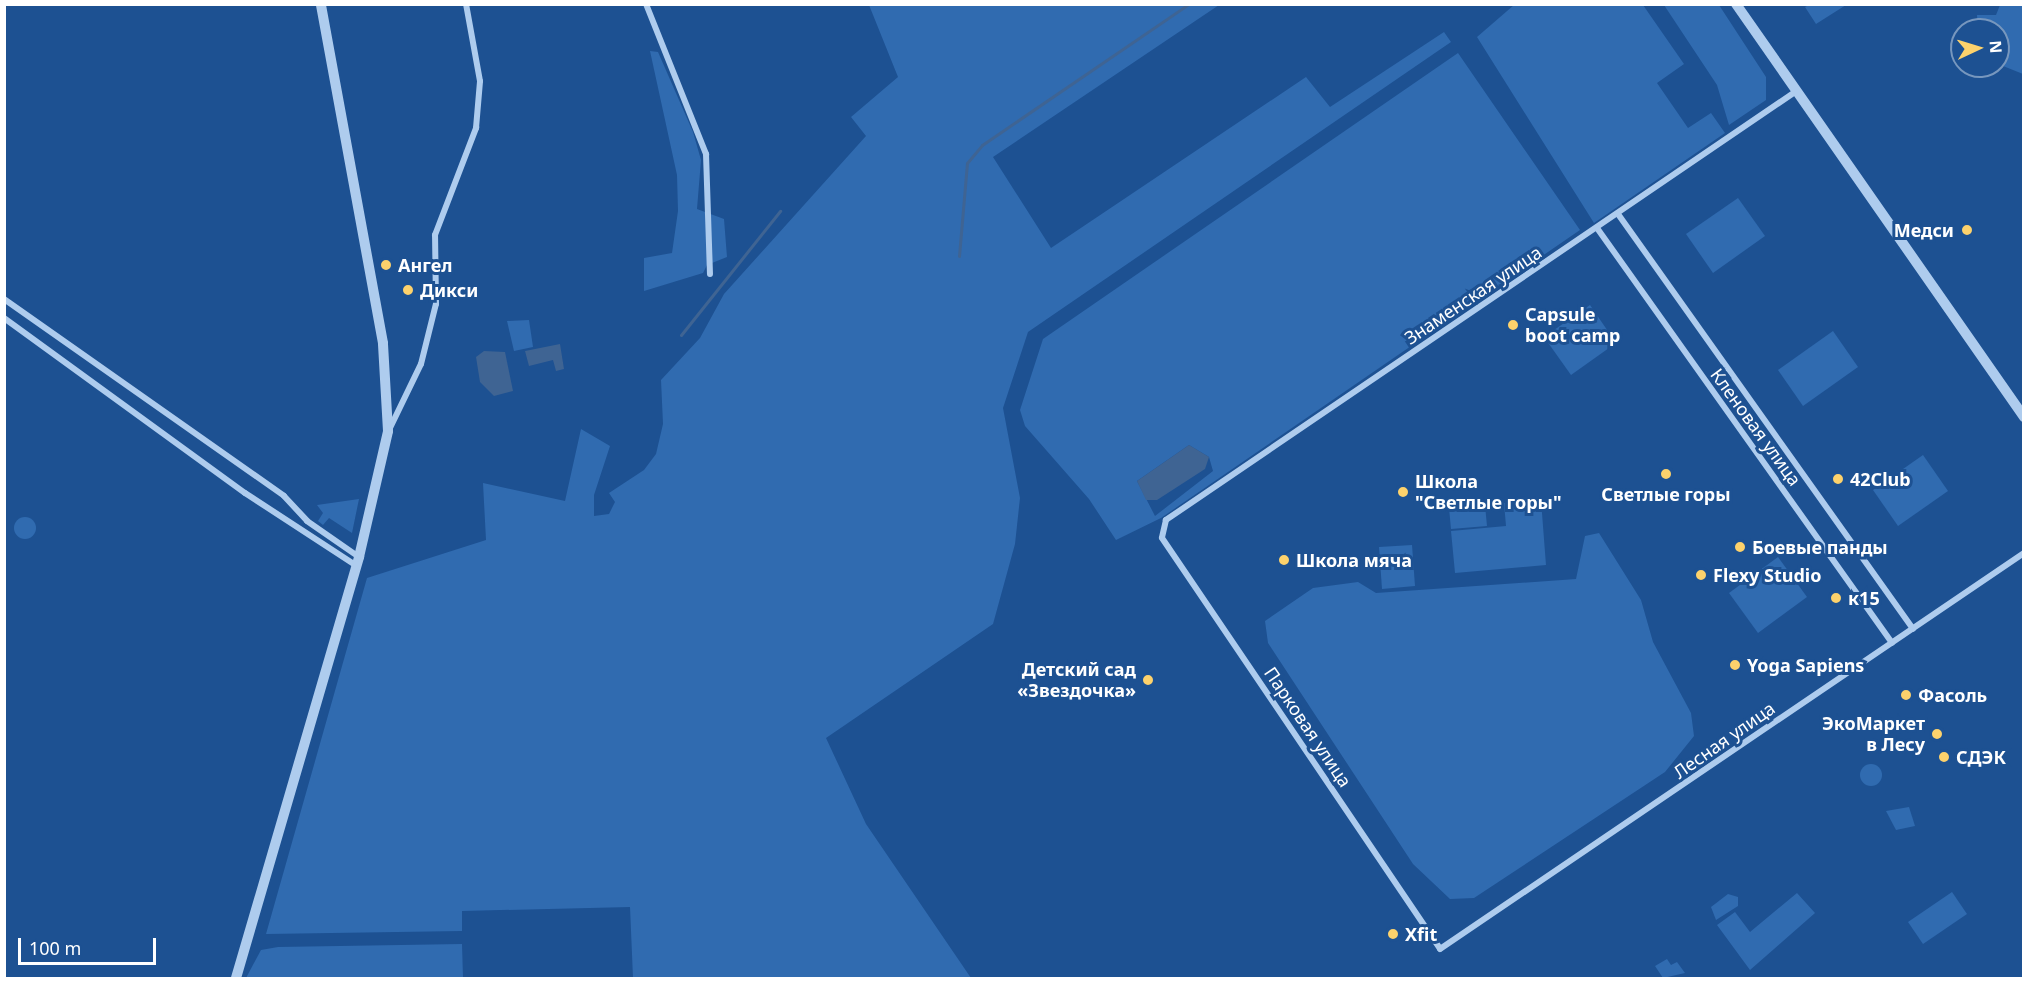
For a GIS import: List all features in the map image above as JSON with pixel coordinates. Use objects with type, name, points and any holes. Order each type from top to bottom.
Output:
[{"type":"street","points":[[321,4],[383,343],[388,431]]},
{"type":"street","points":[[236,978],[358,562],[388,431],[421,364],[436,304],[435,235],[476,128],[480,81],[466,4]]},
{"type":"street","points":[[646,4],[706,154],[710,274]]},
{"type":"street","points":[[1736,4],[1795,92],[2024,417]]},
{"type":"street","name":"Знаменская улица","points":[[1166,520],[1795,92]]},
{"type":"street","name":"Кленовая улица","points":[[1618,214],[1913,629]]},
{"type":"street","name":"Кленовая улица","points":[[1597,228],[1892,643]]},
{"type":"street","points":[[4,298],[284,496],[307,521],[358,562]]},
{"type":"street","points":[[4,318],[245,494],[358,562]]},
{"type":"street","name":"Парковая улица","points":[[1166,520],[1164,541],[1440,949]]},
{"type":"street","name":"Лесная улица","points":[[1440,949],[2024,553]]},
{"type":"shaded area","points":[[869,5],[1219,5],[993,157],[1051,248],[1306,77],[1330,107],[1444,32],[1451,42],[1028,332],[1003,408],[1020,498],[1015,544],[993,624],[826,738],[866,824],[971,978],[633,978],[630,907],[462,911],[462,931],[266,934],[367,578],[486,540],[483,483],[565,501],[581,429],[610,446],[594,495],[594,516],[609,514],[615,502],[609,493],[644,470],[656,454],[663,424],[661,380],[700,338],[724,294],[866,136],[851,117],[898,77]]},
{"type":"shaded area","points":[[1514,5],[1643,5],[1684,64],[1657,83],[1688,128],[1711,113],[1725,133],[1594,223],[1477,37]]},
{"type":"shaded area","points":[[1664,5],[1719,5],[1766,77],[1766,100],[1729,125],[1717,85]]},
{"type":"shaded area","points":[[1809,5],[1846,5],[1816,24],[1805,7]]},
{"type":"shaded area","points":[[2000,5],[2023,5],[2023,74],[2010,69],[2010,18],[1977,18],[1977,15],[1996,15]]},
{"type":"shaded area","points":[[650,51],[658,52],[693,132],[701,160],[697,209],[724,219],[727,257],[707,265],[703,273],[644,291],[644,258],[672,253],[678,211],[677,175]]},
{"type":"shaded area","points":[[1458,53],[1580,230],[1161,518],[1116,540],[1089,499],[1025,426],[1020,410],[1043,339]],"holes":[[[1189,445],[1209,457],[1213,471],[1155,516],[1137,481]]]},
{"type":"shaded area","points":[[1738,198],[1765,236],[1713,273],[1686,234]]},
{"type":"shaded area","points":[[1590,305],[1616,343],[1571,375],[1544,337]]},
{"type":"shaded area","points":[[529,320],[533,347],[514,351],[507,321]]},
{"type":"shaded area","points":[[1833,331],[1858,367],[1803,406],[1778,370]]},
{"type":"shaded area","points":[[560,344],[564,369],[556,371],[553,360],[529,366],[525,351]]},
{"type":"shaded area","points":[[484,351],[505,352],[513,391],[494,396],[480,382],[476,357]]},
{"type":"shaded area","points":[[1189,445],[1209,457],[1205,469],[1157,500],[1146,500],[1137,481]]},
{"type":"shaded area","points":[[1923,455],[1948,491],[1898,526],[1873,490]]},
{"type":"shaded area","points":[[359,499],[352,533],[329,518],[323,525],[318,521],[323,513],[317,505]]},
{"type":"shaded area","points":[[1541,500],[1546,565],[1455,573],[1451,531],[1506,526],[1504,503]]},
{"type":"shaded area","points":[[1485,505],[1487,526],[1451,529],[1449,508]]},
{"type":"shaded area","points":[[25,517],[33,520],[36,528],[33,536],[25,539],[17,536],[14,528],[17,520]]},
{"type":"shaded area","points":[[1599,533],[1641,600],[1653,642],[1691,713],[1694,736],[1665,772],[1474,898],[1450,899],[1413,864],[1268,643],[1265,621],[1313,588],[1358,582],[1376,593],[1576,579],[1585,536]]},
{"type":"shaded area","points":[[1412,545],[1415,586],[1382,589],[1379,547]]},
{"type":"shaded area","points":[[1778,557],[1807,597],[1758,633],[1729,593]]},
{"type":"shaded area","points":[[1871,764],[1879,767],[1882,775],[1879,783],[1871,786],[1863,783],[1860,775],[1863,767]]},
{"type":"shaded area","points":[[1909,807],[1915,826],[1896,830],[1886,811]]},
{"type":"shaded area","points":[[1952,892],[1967,914],[1923,944],[1908,922]]},
{"type":"shaded area","points":[[1797,893],[1815,913],[1750,970],[1717,925],[1735,912],[1750,932]]},
{"type":"shaded area","points":[[1728,894],[1738,897],[1738,906],[1716,920],[1711,907]]},
{"type":"shaded area","points":[[462,944],[463,978],[246,978],[261,950],[278,947]]},
{"type":"shaded area","points":[[1667,959],[1671,965],[1677,962],[1685,973],[1663,978],[1655,966]]},
{"type":"waterway","points":[[959,256],[967,163],[982,145],[1189,4]]},
{"type":"waterway","points":[[681,335],[780,211]]},
{"type":"place","name":"Медси","points":[[1967,230]]},
{"type":"place","name":"Ангел","points":[[386,265]]},
{"type":"place","name":"Дикси","points":[[408,290]]},
{"type":"place","name":"Capsule boot camp","points":[[1513,325]]},
{"type":"place","name":"Светлые горы","points":[[1666,474]]},
{"type":"place","name":"42Club","points":[[1838,479]]},
{"type":"place","name":"Школа \"Светлые горы\"","points":[[1403,492]]},
{"type":"place","name":"Боевые панды","points":[[1740,547]]},
{"type":"place","name":"Школа мяча","points":[[1284,560]]},
{"type":"place","name":"Flexy Studio","points":[[1701,575]]},
{"type":"place","name":"к15","points":[[1836,598]]},
{"type":"place","name":"Yoga Sapiens","points":[[1735,665]]},
{"type":"place","name":"Детский сад «Звездочка»","points":[[1148,680]]},
{"type":"place","name":"Фасоль","points":[[1906,695]]},
{"type":"place","name":"ЭкоМаркет в Лесу","points":[[1937,734]]},
{"type":"place","name":"СДЭК","points":[[1944,757]]},
{"type":"place","name":"Xfit","points":[[1393,934]]}]
